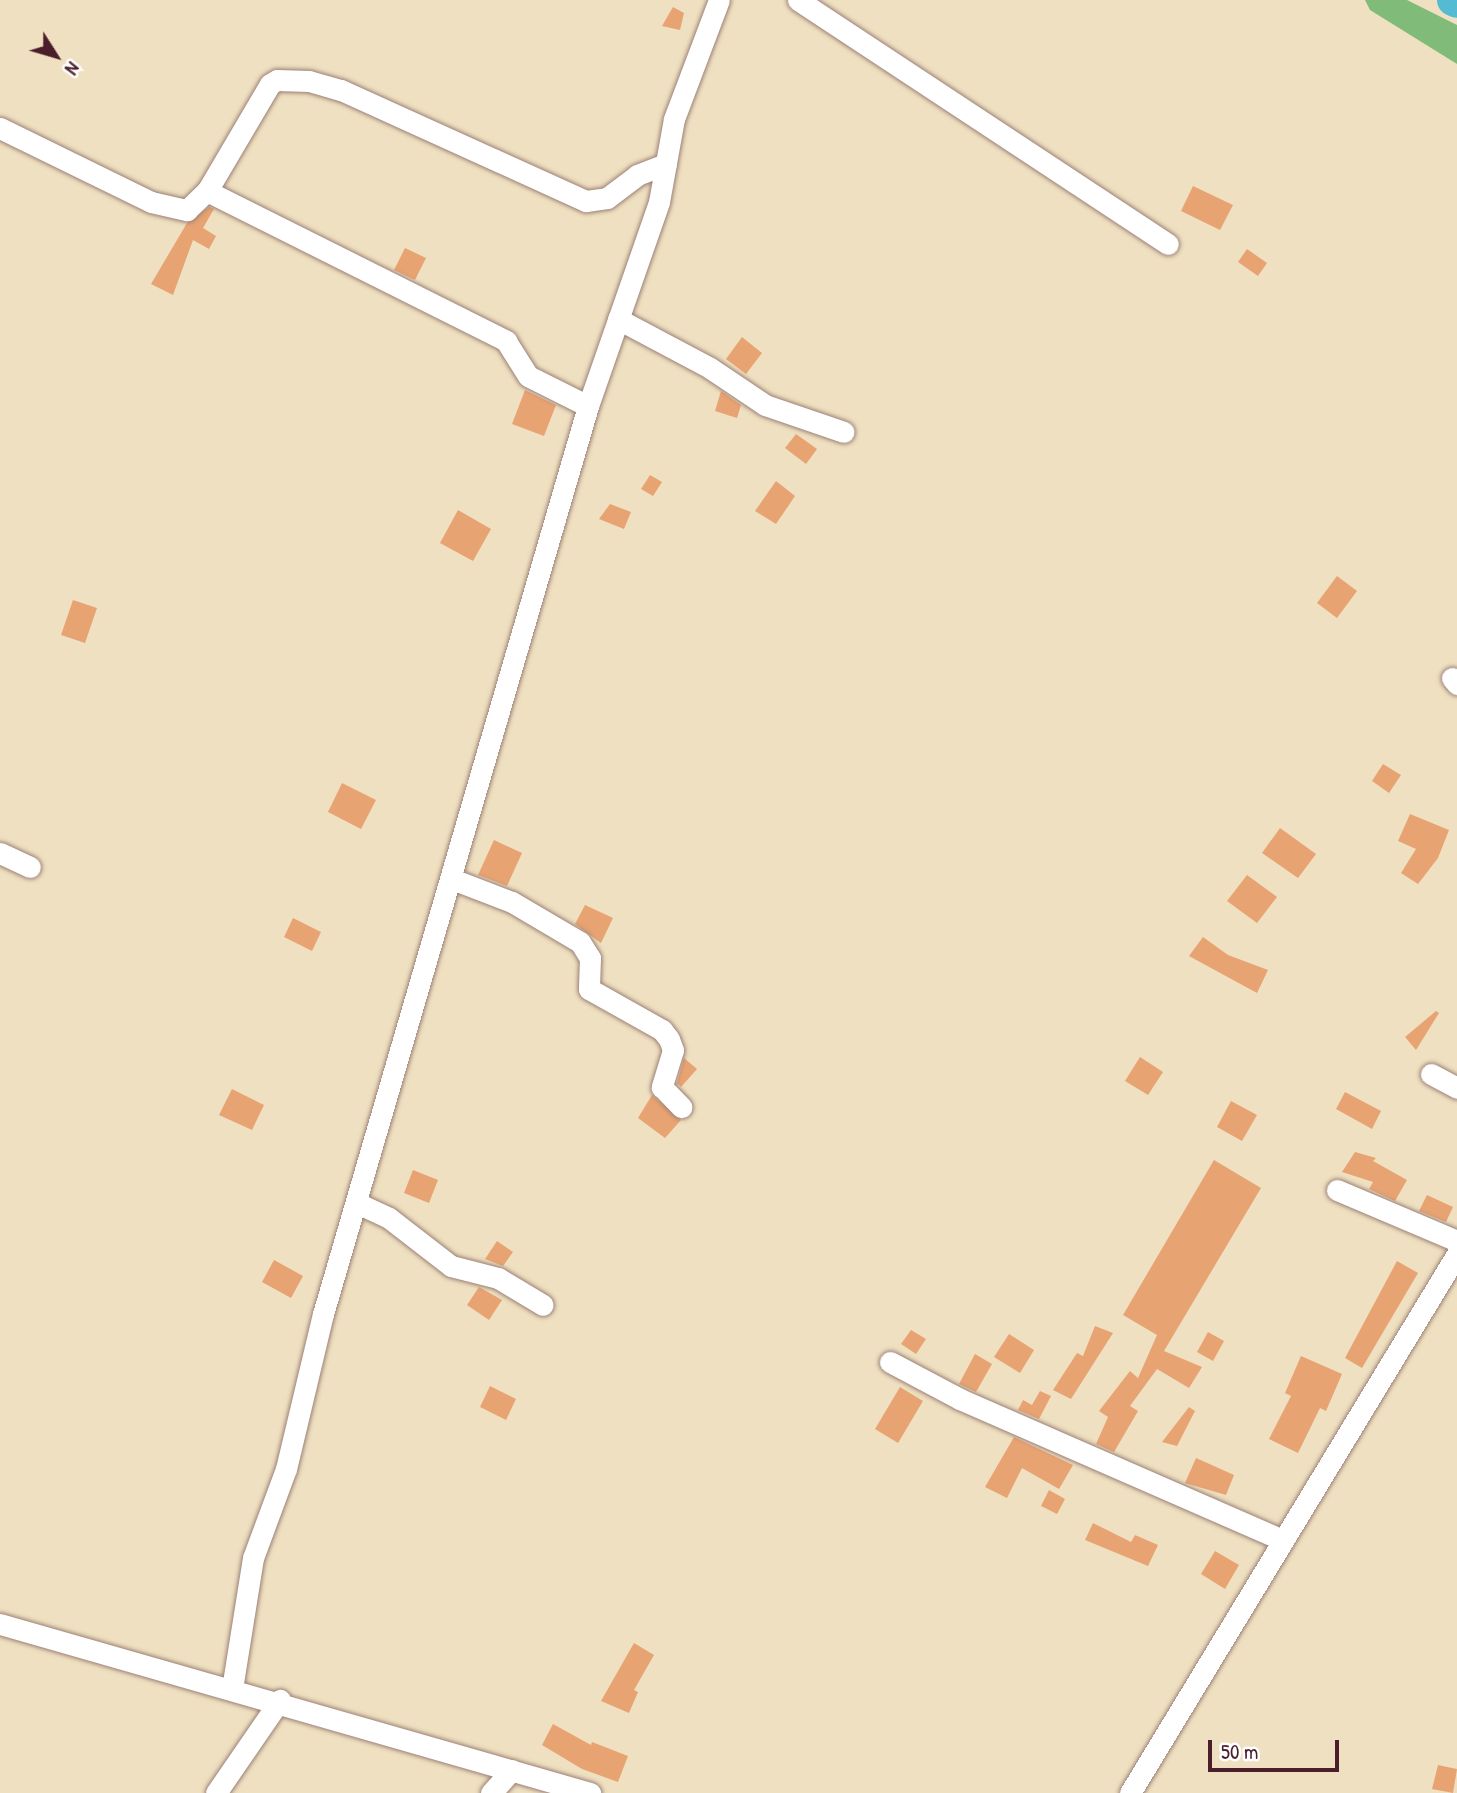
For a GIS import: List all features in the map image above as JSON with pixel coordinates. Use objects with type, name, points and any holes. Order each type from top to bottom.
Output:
[{"type":"street","points":[[232,1689],[253,1558],[286,1469],[323,1314],[588,406],[659,202],[685,83],[719,0]]},
{"type":"street","points":[[798,0],[1168,244]]},
{"type":"street","points":[[0,128],[151,202],[187,210],[207,191],[270,84],[282,79],[341,90],[586,201],[607,198],[637,175],[666,164]]},
{"type":"street","points":[[207,191],[506,341],[528,376],[588,406]]},
{"type":"street","points":[[618,319],[710,368],[765,405],[844,432]]},
{"type":"street","points":[[0,853],[30,867]]},
{"type":"street","points":[[452,879],[513,902],[580,942],[590,958],[587,985],[593,994],[626,1008],[669,1040],[673,1050],[662,1087],[681,1107]]},
{"type":"street","points":[[1431,1074],[1457,1088]]},
{"type":"street","points":[[1337,1190],[1457,1241]]},
{"type":"street","points":[[357,1203],[389,1218],[452,1266],[498,1278],[543,1305]]},
{"type":"street","points":[[1130,1793],[1281,1539],[1457,1254]]},
{"type":"street","points":[[890,1362],[960,1398],[1281,1539]]},
{"type":"street","points":[[0,1624],[280,1700],[590,1793]]},
{"type":"street","points":[[216,1793],[280,1700]]},
{"type":"street","points":[[491,1793],[512,1770]]},
{"type":"green space","points":[[1365,0],[1407,0],[1457,25],[1457,64],[1370,10]]},
{"type":"building","points":[[673,7],[684,13],[680,30],[662,26]]},
{"type":"building","points":[[1193,186],[1233,205],[1220,230],[1181,211]]},
{"type":"building","points":[[209,207],[214,209],[203,228],[216,236],[209,249],[193,240],[173,295],[151,284],[187,223]]},
{"type":"building","points":[[405,248],[426,258],[415,280],[394,270]]},
{"type":"building","points":[[1247,249],[1267,263],[1258,276],[1238,262]]},
{"type":"building","points":[[742,337],[762,353],[746,374],[726,359]]},
{"type":"building","points":[[525,390],[556,405],[544,436],[512,424]]},
{"type":"building","points":[[721,391],[741,405],[737,418],[715,411]]},
{"type":"building","points":[[796,434],[817,449],[806,464],[785,448]]},
{"type":"building","points":[[650,475],[662,482],[653,496],[641,489]]},
{"type":"building","points":[[776,481],[795,496],[776,524],[755,511]]},
{"type":"building","points":[[610,504],[631,512],[624,529],[599,519]]},
{"type":"building","points":[[458,510],[491,529],[473,561],[440,543]]},
{"type":"building","points":[[1337,576],[1357,591],[1337,618],[1317,603]]},
{"type":"building","points":[[73,600],[97,608],[85,643],[61,635]]},
{"type":"building","points":[[1383,764],[1401,775],[1389,793],[1372,781]]},
{"type":"building","points":[[342,783],[376,800],[361,829],[328,812]]},
{"type":"building","points":[[1410,814],[1449,830],[1438,858],[1418,884],[1401,873],[1416,849],[1398,841]]},
{"type":"building","points":[[1280,828],[1316,854],[1298,878],[1262,853]]},
{"type":"building","points":[[494,840],[522,853],[507,886],[478,875]]},
{"type":"building","points":[[1247,875],[1277,897],[1257,923],[1227,901]]},
{"type":"building","points":[[585,905],[613,918],[601,943],[575,924]]},
{"type":"building","points":[[293,918],[321,932],[312,951],[284,937]]},
{"type":"building","points":[[1203,937],[1228,955],[1268,970],[1257,993],[1189,956]]},
{"type":"building","points":[[1436,1011],[1439,1013],[1416,1050],[1405,1037]]},
{"type":"building","points":[[1140,1057],[1163,1072],[1148,1095],[1125,1081]]},
{"type":"building","points":[[684,1058],[697,1069],[681,1087],[677,1083]]},
{"type":"building","points":[[232,1089],[264,1105],[252,1130],[219,1115]]},
{"type":"building","points":[[1345,1092],[1381,1111],[1372,1129],[1336,1109]]},
{"type":"building","points":[[652,1095],[681,1120],[665,1138],[638,1118]]},
{"type":"building","points":[[1231,1101],[1257,1115],[1242,1141],[1217,1127]]},
{"type":"building","points":[[1355,1152],[1376,1158],[1373,1161],[1407,1180],[1395,1201],[1369,1189],[1373,1182],[1342,1172]]},
{"type":"building","points":[[1214,1160],[1261,1188],[1164,1351],[1202,1367],[1189,1388],[1157,1369],[1130,1406],[1138,1411],[1114,1452],[1096,1444],[1108,1417],[1099,1411],[1130,1371],[1138,1378],[1157,1335],[1123,1315]]},
{"type":"building","points":[[413,1170],[438,1180],[429,1203],[404,1193]]},
{"type":"building","points":[[1427,1195],[1453,1207],[1446,1222],[1419,1211]]},
{"type":"building","points":[[497,1241],[513,1252],[503,1266],[485,1259]]},
{"type":"building","points":[[274,1260],[303,1276],[291,1298],[262,1282]]},
{"type":"building","points":[[1397,1261],[1418,1273],[1362,1368],[1345,1358]]},
{"type":"building","points":[[479,1287],[502,1300],[489,1320],[467,1305]]},
{"type":"building","points":[[1095,1326],[1113,1333],[1071,1399],[1053,1390],[1077,1353],[1083,1356]]},
{"type":"building","points":[[911,1330],[926,1339],[916,1354],[901,1344]]},
{"type":"building","points":[[1208,1332],[1224,1341],[1213,1361],[1197,1352]]},
{"type":"building","points":[[1009,1334],[1034,1350],[1020,1373],[994,1357]]},
{"type":"building","points":[[975,1354],[992,1364],[976,1392],[959,1384]]},
{"type":"building","points":[[1301,1356],[1342,1374],[1326,1411],[1320,1408],[1298,1453],[1269,1439],[1291,1396],[1285,1393]]},
{"type":"building","points":[[490,1386],[516,1399],[506,1420],[480,1407]]},
{"type":"building","points":[[900,1387],[923,1401],[898,1443],[875,1429]]},
{"type":"building","points":[[1040,1391],[1051,1396],[1039,1419],[1018,1410],[1023,1400],[1032,1405]]},
{"type":"building","points":[[1189,1407],[1195,1411],[1177,1446],[1162,1442]]},
{"type":"building","points":[[1014,1437],[1073,1465],[1059,1489],[1022,1468],[1007,1498],[985,1487]]},
{"type":"building","points":[[1196,1458],[1234,1475],[1226,1495],[1185,1483]]},
{"type":"building","points":[[1049,1490],[1065,1499],[1057,1514],[1041,1506]]},
{"type":"building","points":[[1093,1523],[1131,1542],[1135,1535],[1158,1545],[1148,1566],[1085,1540]]},
{"type":"building","points":[[1215,1551],[1239,1565],[1225,1589],[1201,1574]]},
{"type":"building","points":[[634,1643],[654,1655],[634,1690],[638,1692],[629,1713],[601,1701]]},
{"type":"building","points":[[553,1724],[591,1745],[592,1742],[628,1756],[618,1782],[582,1769],[542,1745]]},
{"type":"building","points":[[1438,1765],[1457,1769],[1453,1793],[1432,1789]]},
{"type":"waterway","points":[[1453,0],[1457,2]]}]
